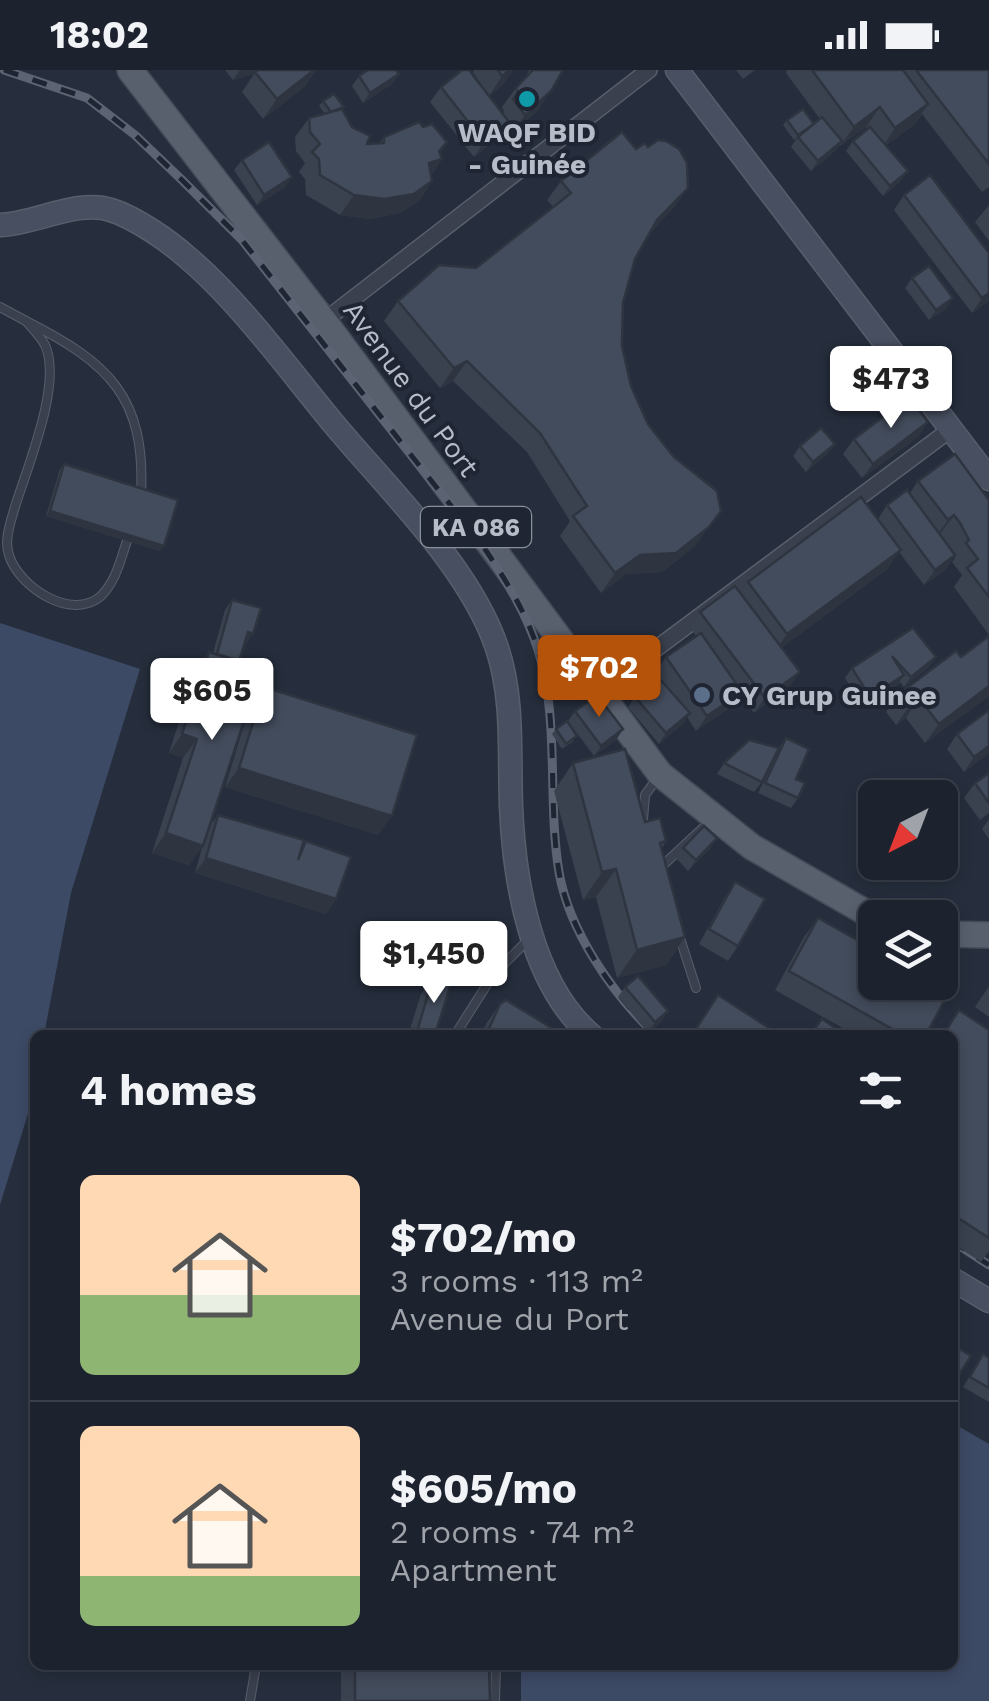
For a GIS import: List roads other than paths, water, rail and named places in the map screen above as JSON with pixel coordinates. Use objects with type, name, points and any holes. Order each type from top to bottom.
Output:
[{"type":"main road","name":"Avenue du Port","points":[[130,70],[324,321],[660,774],[712,818],[793,872],[858,906]]},
{"type":"main road","points":[[958,934],[989,935]]},
{"type":"street","points":[[324,321],[649,70]]},
{"type":"street","points":[[677,70],[989,478]]},
{"type":"street","points":[[0,225],[33,222],[87,207],[112,210],[188,258],[280,359],[474,597],[497,648],[510,704],[511,811],[530,938],[548,979],[585,1030]]},
{"type":"street","points":[[598,692],[951,430]]},
{"type":"street","points":[[958,1283],[989,1301]]},
{"type":"lane","points":[[0,308],[75,346],[105,370],[130,403],[143,460],[141,494]]},
{"type":"lane","points":[[26,321],[46,347],[50,390],[10,526],[7,551],[18,576],[49,597],[74,606],[97,600],[113,583],[126,541]]},
{"type":"lane","points":[[646,833],[641,809],[660,774]]},
{"type":"lane","points":[[658,870],[712,818]]},
{"type":"lane","points":[[652,852],[664,886]]},
{"type":"lane","points":[[674,920],[696,988]]},
{"type":"lane","points":[[458,1030],[493,975],[530,938]]},
{"type":"lane","points":[[250,1701],[255,1670]]},
{"type":"lane","points":[[496,1670],[496,1701]]},
{"type":"water","points":[[0,623],[140,669],[71,893],[45,1030],[30,1030],[30,1107],[0,1205]]},
{"type":"water","points":[[958,1426],[989,1444],[989,1701],[521,1701],[521,1670],[958,1670]]},
{"type":"railway","points":[[4,70],[87,98],[135,135],[182,180],[242,240],[485,549],[528,623],[545,677],[556,844],[564,894],[595,961],[651,1030]]},
{"type":"railway","points":[[958,1245],[989,1265]]},
{"type":"place","name":"WAQF BID - Guinée","points":[[527,99]]},
{"type":"place","name":"CY Grup Guinee","points":[[702,695]]}]
